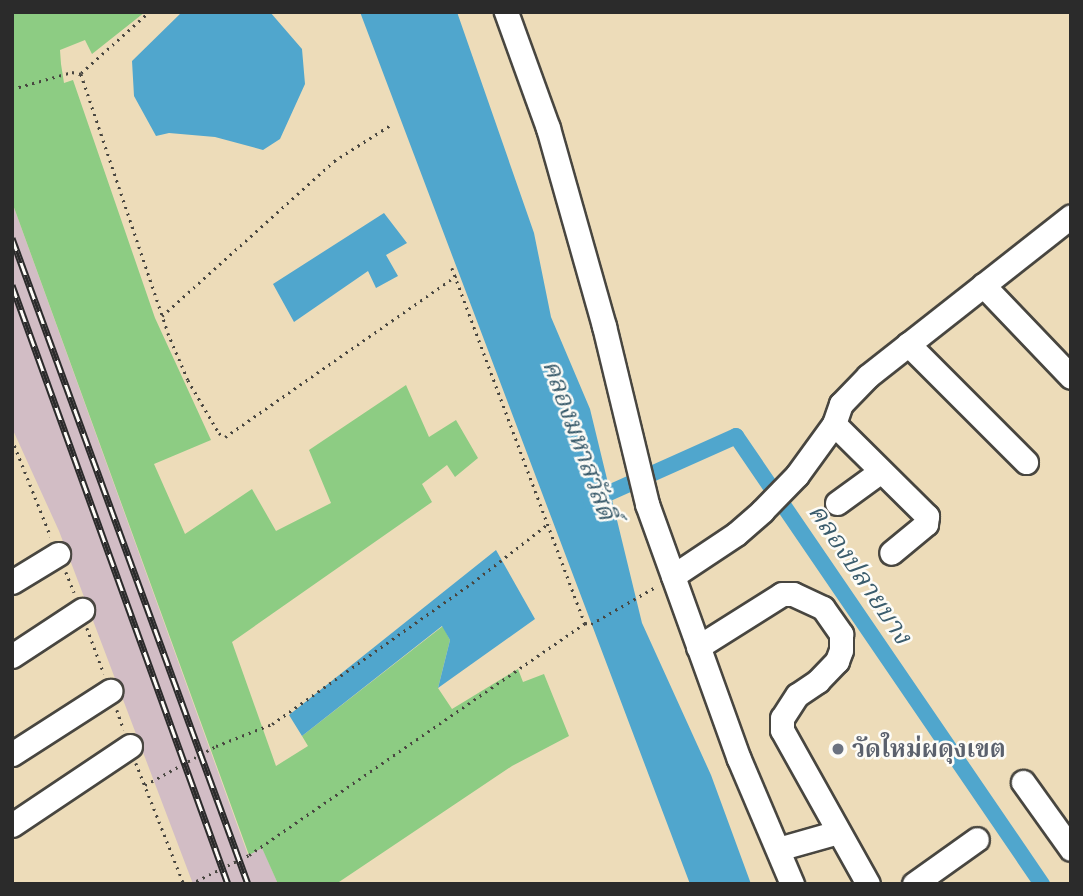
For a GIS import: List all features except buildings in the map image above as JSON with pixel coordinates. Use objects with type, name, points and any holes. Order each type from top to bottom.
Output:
[{"type":"street","points":[[506,12],[548,128],[604,326],[647,504],[739,759],[792,884]]},
{"type":"street","points":[[673,576],[736,534],[797,475],[834,424],[841,404],[867,376],[983,285],[1066,228]]},
{"type":"street","points":[[983,285],[1071,377]]},
{"type":"street","points":[[908,344],[1026,462]]},
{"type":"street","points":[[834,424],[928,520],[891,553]]},
{"type":"street","points":[[837,503],[881,471]]},
{"type":"street","points":[[12,582],[58,554]]},
{"type":"street","points":[[698,647],[782,594],[793,594],[823,608],[841,634],[841,650],[837,661],[818,681],[796,695],[782,718],[782,730],[868,884]]},
{"type":"street","points":[[12,656],[82,610]]},
{"type":"street","points":[[12,754],[110,691]]},
{"type":"street","points":[[12,825],[130,746]]},
{"type":"street","points":[[1023,782],[1064,824],[1071,849]]},
{"type":"street","points":[[778,849],[838,832]]},
{"type":"street","points":[[914,884],[977,839]]},
{"type":"path","points":[[81,74],[149,12]]},
{"type":"path","points":[[12,89],[72,72],[81,74]]},
{"type":"path","points":[[81,74],[162,316],[188,380],[219,433],[225,437],[456,276]]},
{"type":"path","points":[[162,316],[334,161],[392,124]]},
{"type":"path","points":[[452,268],[550,523],[585,624]]},
{"type":"path","points":[[12,439],[82,610],[130,746],[184,884]]},
{"type":"path","points":[[145,785],[216,746],[272,724],[472,583],[550,523]]},
{"type":"path","points":[[190,884],[249,855],[585,624],[591,624],[651,589]]},
{"type":"shaded area","points":[[12,202],[248,855],[262,847],[278,884],[193,884],[59,531],[12,428]]},
{"type":"green space","points":[[12,12],[145,12],[92,54],[85,40],[60,50],[61,64],[64,83],[73,80],[155,318],[211,440],[154,464],[185,534],[252,489],[276,531],[331,503],[309,450],[406,385],[429,437],[456,420],[478,458],[455,477],[447,465],[422,484],[432,502],[232,642],[276,766],[308,746],[302,736],[443,626],[450,640],[438,688],[452,709],[518,669],[523,682],[544,674],[569,736],[512,766],[336,884],[278,884],[262,848],[249,855],[12,202]]},
{"type":"water","points":[[182,12],[270,12],[302,49],[305,84],[280,139],[263,150],[215,137],[169,133],[156,136],[134,96],[132,61]]},
{"type":"water","name":"คลองมหาสวัสดิ์","points":[[360,12],[457,12],[534,233],[551,317],[590,409],[642,623],[711,775],[751,884],[690,884]]},
{"type":"water","points":[[384,213],[407,243],[386,255],[398,276],[376,288],[368,271],[294,322],[273,284]]},
{"type":"water","points":[[496,550],[535,619],[438,688],[450,640],[442,626],[302,736],[289,715]]},
{"type":"waterway","name":"คลองปลายบาง","points":[[591,501],[736,436],[1042,884]]},
{"type":"railway","points":[[12,238],[248,884]]},
{"type":"railway","points":[[12,285],[228,884]]},
{"type":"place","name":"วัดใหม่ผดุงเขต","points":[[838,749]]}]
